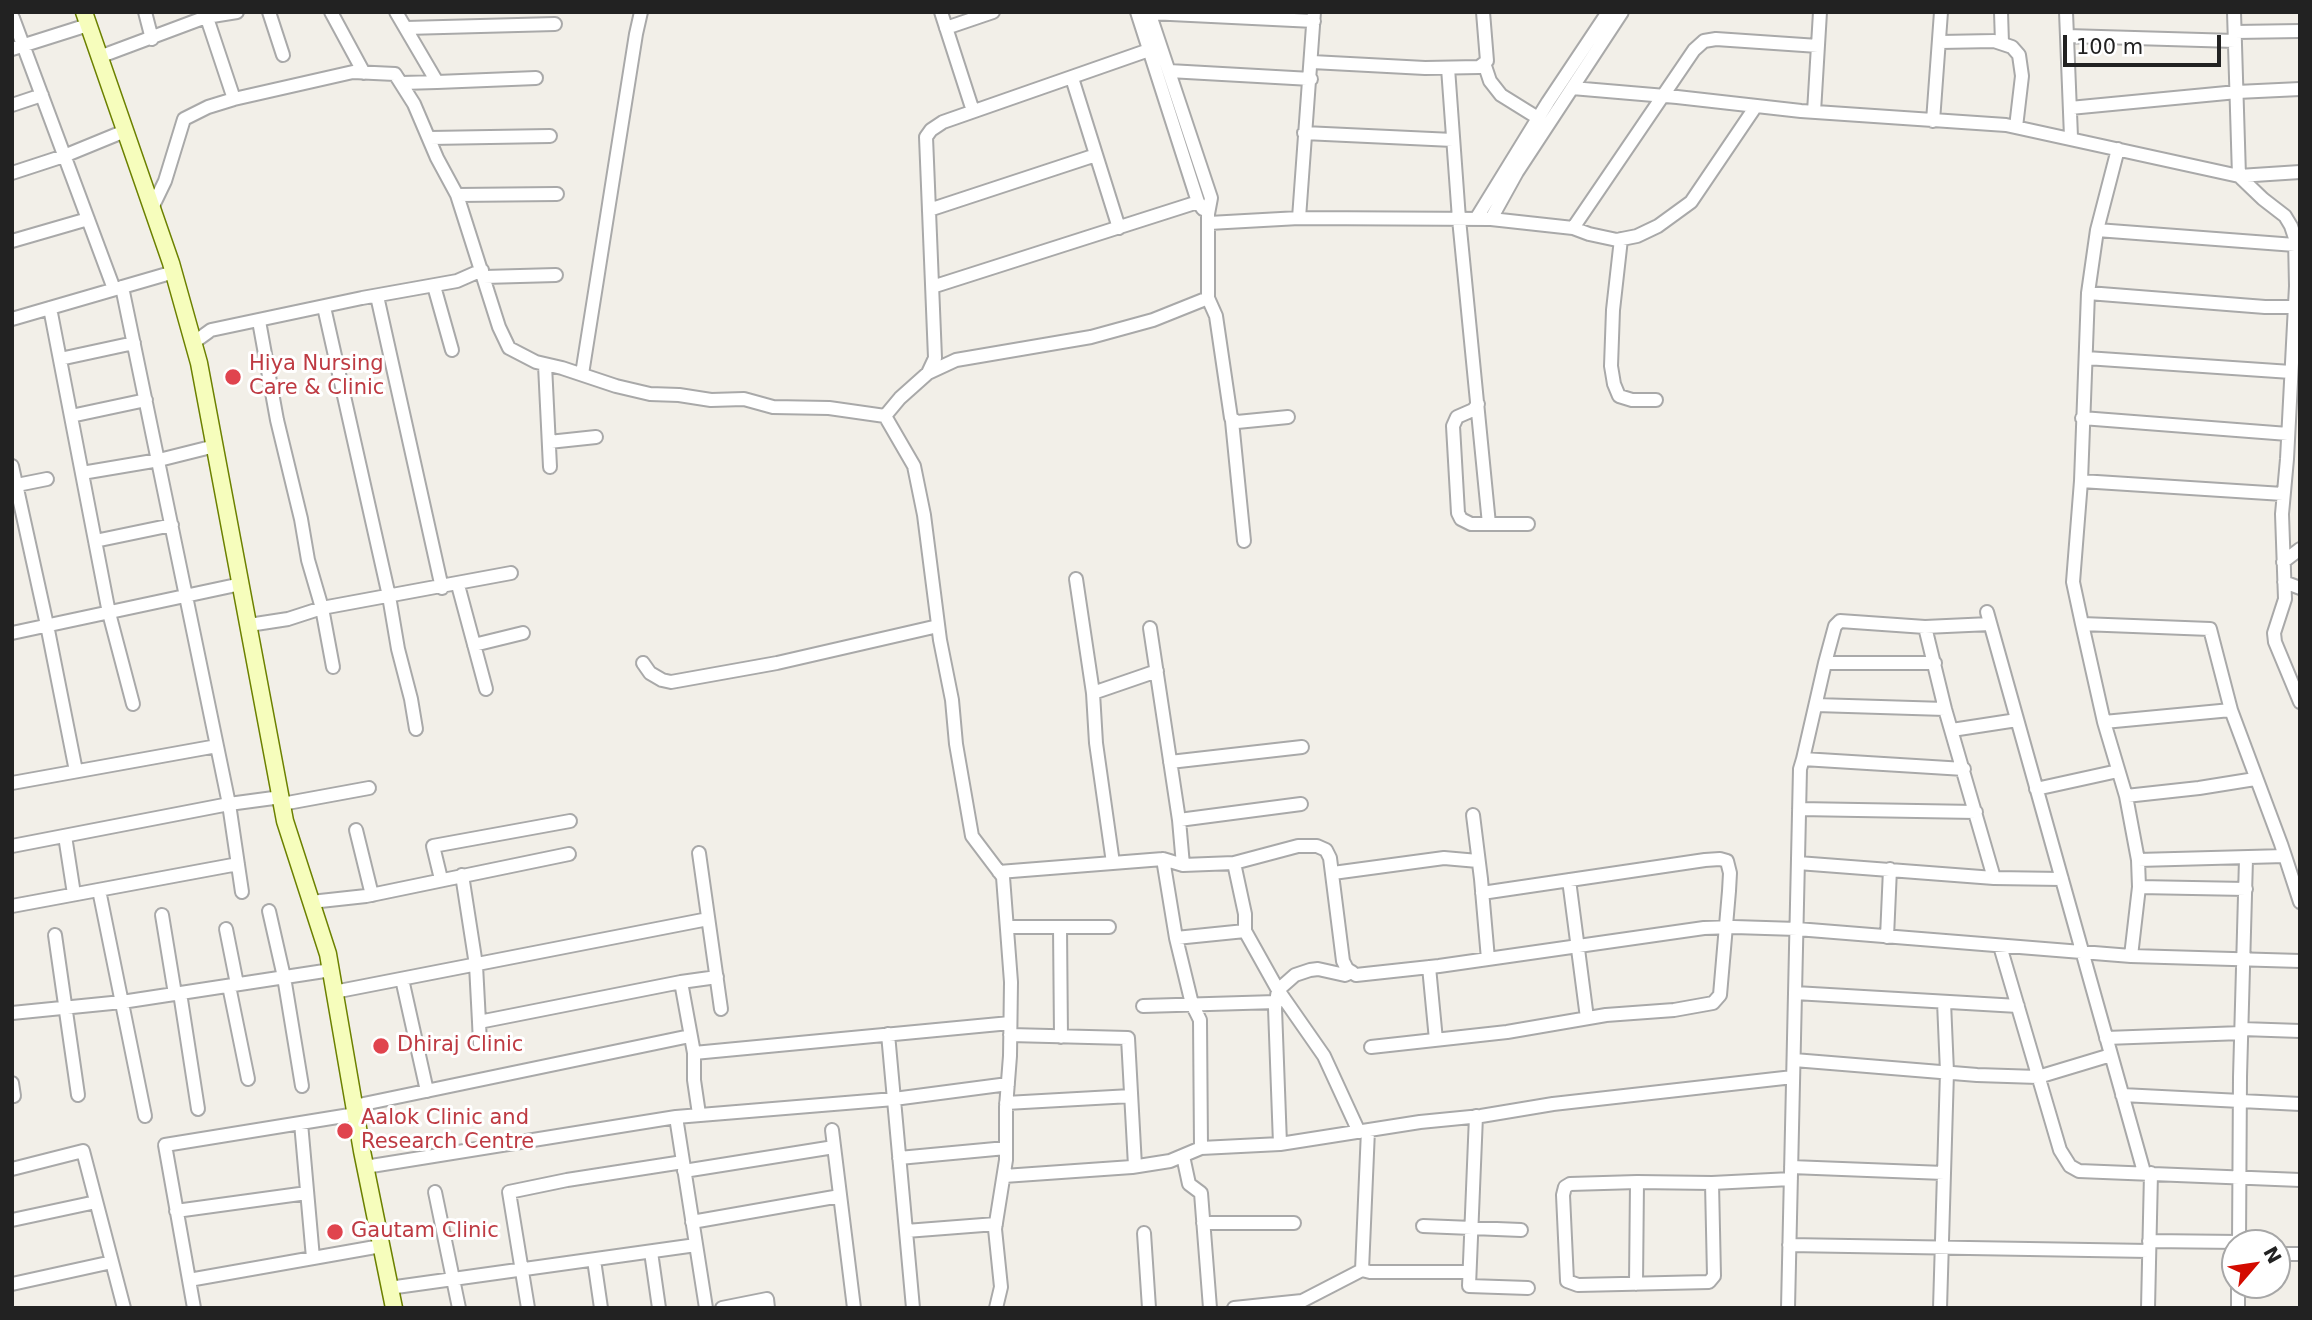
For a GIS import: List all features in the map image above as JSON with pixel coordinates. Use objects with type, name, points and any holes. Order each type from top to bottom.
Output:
[{"type":"street","points":[[145,12],[152,39]]},
{"type":"street","points":[[99,57],[152,39],[206,15],[237,12]]},
{"type":"street","points":[[269,12],[282,55]]},
{"type":"street","points":[[331,12],[364,73]]},
{"type":"street","points":[[396,12],[437,82]]},
{"type":"street","points":[[582,374],[641,12]]},
{"type":"street","points":[[941,12],[973,111]]},
{"type":"street","points":[[946,28],[993,12]]},
{"type":"street","points":[[1137,12],[1198,202],[1209,218]]},
{"type":"street","points":[[1312,62],[1479,67],[1486,61],[1483,12]]},
{"type":"street","points":[[1476,219],[1608,12]]},
{"type":"street","points":[[1491,219],[1517,172],[1622,12]]},
{"type":"street","points":[[1814,112],[1820,12]]},
{"type":"street","points":[[1933,121],[1941,12]]},
{"type":"street","points":[[2001,12],[2002,43]]},
{"type":"street","points":[[2066,12],[2071,137]]},
{"type":"street","points":[[2234,12],[2239,176],[2285,216],[2291,226],[2295,245],[2288,434],[2281,514],[2285,599],[2274,633],[2275,642],[2300,702]]},
{"type":"street","points":[[1244,541],[1232,421],[1216,316],[1208,298],[1210,198],[1149,13],[1314,17],[1299,218]]},
{"type":"street","points":[[206,15],[234,99]]},
{"type":"street","points":[[13,18],[18,47],[42,95],[88,219],[118,288],[134,343],[229,804],[242,892]]},
{"type":"street","points":[[18,47],[86,18],[174,272],[193,343],[215,446],[282,801],[331,970],[394,1308]]},
{"type":"street","points":[[406,28],[555,23]]},
{"type":"street","points":[[2067,36],[2235,37],[2300,31]]},
{"type":"street","points":[[1573,228],[1694,50],[1704,41],[1716,39],[1818,46]]},
{"type":"street","points":[[1940,42],[1994,41],[2012,47],[2019,55],[2022,76],[2016,127]]},
{"type":"street","points":[[928,373],[935,358],[926,136],[943,122],[1149,50]]},
{"type":"street","points":[[1484,63],[1490,81],[1501,95],[1538,118]]},
{"type":"street","points":[[1448,68],[1459,219],[1489,524]]},
{"type":"street","points":[[1169,71],[1311,79]]},
{"type":"street","points":[[152,208],[165,181],[184,119],[208,107],[234,99],[354,72],[395,74],[402,83],[457,195],[483,274],[486,293],[509,348],[545,365],[650,394],[711,400],[744,399],[773,407],[829,408],[885,416]]},
{"type":"street","points":[[402,83],[537,78]]},
{"type":"street","points":[[1072,78],[1119,228]]},
{"type":"street","points":[[1572,88],[1814,112],[2016,127],[2239,176],[2300,172]]},
{"type":"street","points":[[2070,108],[2237,92],[2300,89]]},
{"type":"street","points":[[12,105],[42,95]]},
{"type":"street","points":[[1209,218],[1491,219],[1573,228],[1589,234],[1620,239],[1637,236],[1658,226],[1691,202],[1756,106]]},
{"type":"street","points":[[12,173],[64,156],[125,131]]},
{"type":"street","points":[[1304,133],[1453,140]]},
{"type":"street","points":[[430,138],[550,136]]},
{"type":"street","points":[[2118,149],[2097,230],[2088,293],[2081,481],[2073,582],[2104,722],[2126,796],[2138,860],[2139,887],[2131,956]]},
{"type":"street","points":[[929,210],[1096,155]]},
{"type":"street","points":[[457,195],[557,194]]},
{"type":"street","points":[[932,287],[1198,202]]},
{"type":"street","points":[[12,241],[88,219]]},
{"type":"street","points":[[2097,230],[2295,245]]},
{"type":"street","points":[[1620,239],[1613,310],[1611,366],[1614,384],[1619,396],[1632,400],[1656,400]]},
{"type":"street","points":[[12,319],[174,272]]},
{"type":"street","points":[[193,343],[211,330],[483,274],[556,275]]},
{"type":"street","points":[[434,285],[452,350]]},
{"type":"street","points":[[2088,293],[2294,307]]},
{"type":"street","points":[[377,296],[442,588]]},
{"type":"street","points":[[885,416],[900,398],[928,373],[956,360],[1091,337],[1153,320],[1208,298]]},
{"type":"street","points":[[324,307],[389,596],[415,729]]},
{"type":"street","points":[[50,308],[109,613],[133,704]]},
{"type":"street","points":[[259,321],[277,420],[308,560],[322,608],[333,667]]},
{"type":"street","points":[[60,359],[134,343]]},
{"type":"street","points":[[2086,358],[2291,372]]},
{"type":"street","points":[[545,365],[550,467]]},
{"type":"street","points":[[71,416],[146,400]]},
{"type":"street","points":[[1478,404],[1473,410],[1457,416],[1453,426],[1458,513],[1465,522],[1528,524]]},
{"type":"street","points":[[885,416],[914,466],[924,515],[938,626],[972,836],[1003,877],[1008,927],[1010,1029],[1006,1148],[996,1224],[1002,1287],[996,1308]]},
{"type":"street","points":[[1232,421],[1288,417]]},
{"type":"street","points":[[2082,418],[2288,434]]},
{"type":"street","points":[[549,442],[596,437]]},
{"type":"street","points":[[82,473],[159,460],[215,446]]},
{"type":"street","points":[[12,466],[14,486],[47,625],[76,772]]},
{"type":"street","points":[[14,486],[47,479]]},
{"type":"street","points":[[2081,481],[2283,495]]},
{"type":"street","points":[[95,541],[172,525]]},
{"type":"street","points":[[2283,562],[2300,549]]},
{"type":"street","points":[[249,625],[288,619],[322,608],[442,588],[511,573]]},
{"type":"street","points":[[1076,579],[1093,693],[1096,743],[1113,863]]},
{"type":"street","points":[[2284,583],[2300,588]]},
{"type":"street","points":[[12,633],[241,584]]},
{"type":"street","points":[[458,585],[486,689]]},
{"type":"street","points":[[1787,1308],[1803,759],[1835,626],[1840,621],[1925,627],[1989,618],[2122,1095],[2147,1173],[2148,1308]]},
{"type":"street","points":[[2082,624],[2210,629],[2231,710],[2300,902]]},
{"type":"street","points":[[643,663],[650,673],[671,682],[777,663],[938,626]]},
{"type":"street","points":[[1925,627],[1945,709],[1994,878]]},
{"type":"street","points":[[1150,628],[1179,820],[1183,865]]},
{"type":"street","points":[[474,645],[523,633]]},
{"type":"street","points":[[1825,663],[1935,663]]},
{"type":"street","points":[[1093,693],[1157,671]]},
{"type":"street","points":[[1815,705],[1945,709]]},
{"type":"street","points":[[2104,722],[2231,710]]},
{"type":"street","points":[[1952,730],[2017,720]]},
{"type":"street","points":[[12,783],[217,746]]},
{"type":"street","points":[[1170,762],[1302,747]]},
{"type":"street","points":[[1803,759],[1964,769]]},
{"type":"street","points":[[2036,789],[2118,771]]},
{"type":"street","points":[[2126,796],[2255,779]]},
{"type":"street","points":[[12,846],[229,804],[282,801],[369,788]]},
{"type":"street","points":[[1179,820],[1301,804]]},
{"type":"street","points":[[1800,809],[1976,812]]},
{"type":"street","points":[[1473,816],[1488,959]]},
{"type":"street","points":[[441,879],[433,846],[570,821]]},
{"type":"street","points":[[356,830],[372,895]]},
{"type":"street","points":[[65,836],[74,894]]},
{"type":"street","points":[[999,872],[1163,859],[1183,865],[1234,863],[1297,846],[1317,846],[1326,850],[1330,858],[1343,961],[1356,975],[1726,927],[1797,929],[2131,956],[2300,961]]},
{"type":"street","points":[[699,853],[721,1009]]},
{"type":"street","points":[[311,902],[372,895],[569,854]]},
{"type":"street","points":[[2138,860],[2285,856]]},
{"type":"street","points":[[1333,873],[1444,858],[1478,861]]},
{"type":"street","points":[[1163,859],[1192,1004],[1200,1020],[1201,1148]]},
{"type":"street","points":[[2239,1229],[2246,859]]},
{"type":"street","points":[[1371,1047],[1507,1032],[1587,1018],[1713,1003],[1720,995],[1730,873],[1727,861],[1705,860],[1482,893]]},
{"type":"street","points":[[1234,863],[1245,914],[1245,931],[1277,996],[1324,1056],[1364,1131],[1362,1270]]},
{"type":"street","points":[[1798,863],[1994,878],[2062,880]]},
{"type":"street","points":[[12,906],[238,864]]},
{"type":"street","points":[[1887,937],[1890,869]]},
{"type":"street","points":[[462,875],[476,965],[480,1044]]},
{"type":"street","points":[[1569,880],[1587,1018]]},
{"type":"street","points":[[2139,887],[2246,890]]},
{"type":"street","points":[[99,890],[145,1116]]},
{"type":"street","points":[[269,911],[284,977],[302,1086]]},
{"type":"street","points":[[162,915],[198,1109]]},
{"type":"street","points":[[334,992],[708,919]]},
{"type":"street","points":[[1008,927],[1109,927]]},
{"type":"street","points":[[1060,927],[1061,1037]]},
{"type":"street","points":[[226,929],[248,1079]]},
{"type":"street","points":[[1177,938],[1245,931]]},
{"type":"street","points":[[55,935],[78,1095]]},
{"type":"street","points":[[2000,946],[2060,1150],[2070,1166],[2079,1171],[2300,1180]]},
{"type":"street","points":[[1429,967],[1436,1040]]},
{"type":"street","points":[[1143,1006],[1277,996],[1296,975],[1310,970],[1318,969],[1345,975],[1352,972]]},
{"type":"street","points":[[12,1013],[122,1002],[331,970]]},
{"type":"street","points":[[479,1022],[717,977]]},
{"type":"street","points":[[402,979],[427,1091]]},
{"type":"street","points":[[681,982],[694,1053],[694,1080],[699,1114]]},
{"type":"street","points":[[1795,993],[2018,1006]]},
{"type":"street","points":[[1277,996],[1280,1144]]},
{"type":"street","points":[[1940,1308],[1947,1072],[1944,1002]]},
{"type":"street","points":[[694,1053],[888,1034],[1010,1029],[1061,1037],[1128,1038],[1135,1166]]},
{"type":"street","points":[[2106,1038],[2300,1031]]},
{"type":"street","points":[[888,1034],[913,1308]]},
{"type":"street","points":[[194,1308],[165,1145],[301,1123],[427,1091],[690,1036]]},
{"type":"street","points":[[1794,1060],[2038,1077],[2111,1055]]},
{"type":"street","points":[[1004,1175],[1135,1166],[1170,1161],[1201,1148],[1280,1144],[1552,1104],[1793,1077]]},
{"type":"street","points":[[366,1167],[699,1114],[894,1098],[1008,1084]]},
{"type":"street","points":[[2122,1095],[2300,1104]]},
{"type":"street","points":[[1006,1103],[1131,1096]]},
{"type":"street","points":[[1476,1116],[1469,1286],[1528,1288]]},
{"type":"street","points":[[676,1117],[706,1308]]},
{"type":"street","points":[[301,1123],[313,1258]]},
{"type":"street","points":[[832,1130],[855,1308]]},
{"type":"street","points":[[528,1308],[509,1192],[567,1180],[834,1147]]},
{"type":"street","points":[[900,1158],[1006,1148]]},
{"type":"street","points":[[12,1169],[83,1152],[124,1308]]},
{"type":"street","points":[[1182,1156],[1189,1184],[1201,1193],[1210,1308]]},
{"type":"street","points":[[1712,1183],[1713,1280],[1636,1284],[1578,1284],[1567,1281],[1563,1195],[1565,1187],[1576,1183],[1712,1183],[1791,1173],[1944,1173]]},
{"type":"street","points":[[1636,1284],[1637,1182]]},
{"type":"street","points":[[435,1192],[459,1308]]},
{"type":"street","points":[[176,1211],[307,1194]]},
{"type":"street","points":[[692,1222],[840,1196]]},
{"type":"street","points":[[12,1220],[96,1202]]},
{"type":"street","points":[[1203,1223],[1294,1223]]},
{"type":"street","points":[[906,1231],[996,1224]]},
{"type":"street","points":[[1423,1226],[1521,1230]]},
{"type":"street","points":[[1144,1233],[1149,1308]]},
{"type":"street","points":[[1789,1245],[1941,1247],[2221,1244]]},
{"type":"street","points":[[390,1288],[696,1245]]},
{"type":"street","points":[[189,1280],[381,1246]]},
{"type":"street","points":[[651,1252],[659,1308]]},
{"type":"street","points":[[594,1260],[601,1308]]},
{"type":"street","points":[[12,1284],[112,1262]]},
{"type":"street","points":[[1234,1308],[1302,1301],[1362,1270],[1469,1272]]},
{"type":"street","points":[[722,1308],[767,1299],[768,1308]]},
{"type":"place","name":"Hiya Nursing Care & Clinic","points":[[233,377]]},
{"type":"place","name":"Dhiraj Clinic","points":[[381,1046]]},
{"type":"place","name":"Aalok Clinic and Research Centre","points":[[345,1131]]},
{"type":"place","name":"Gautam Clinic","points":[[335,1232]]}]
